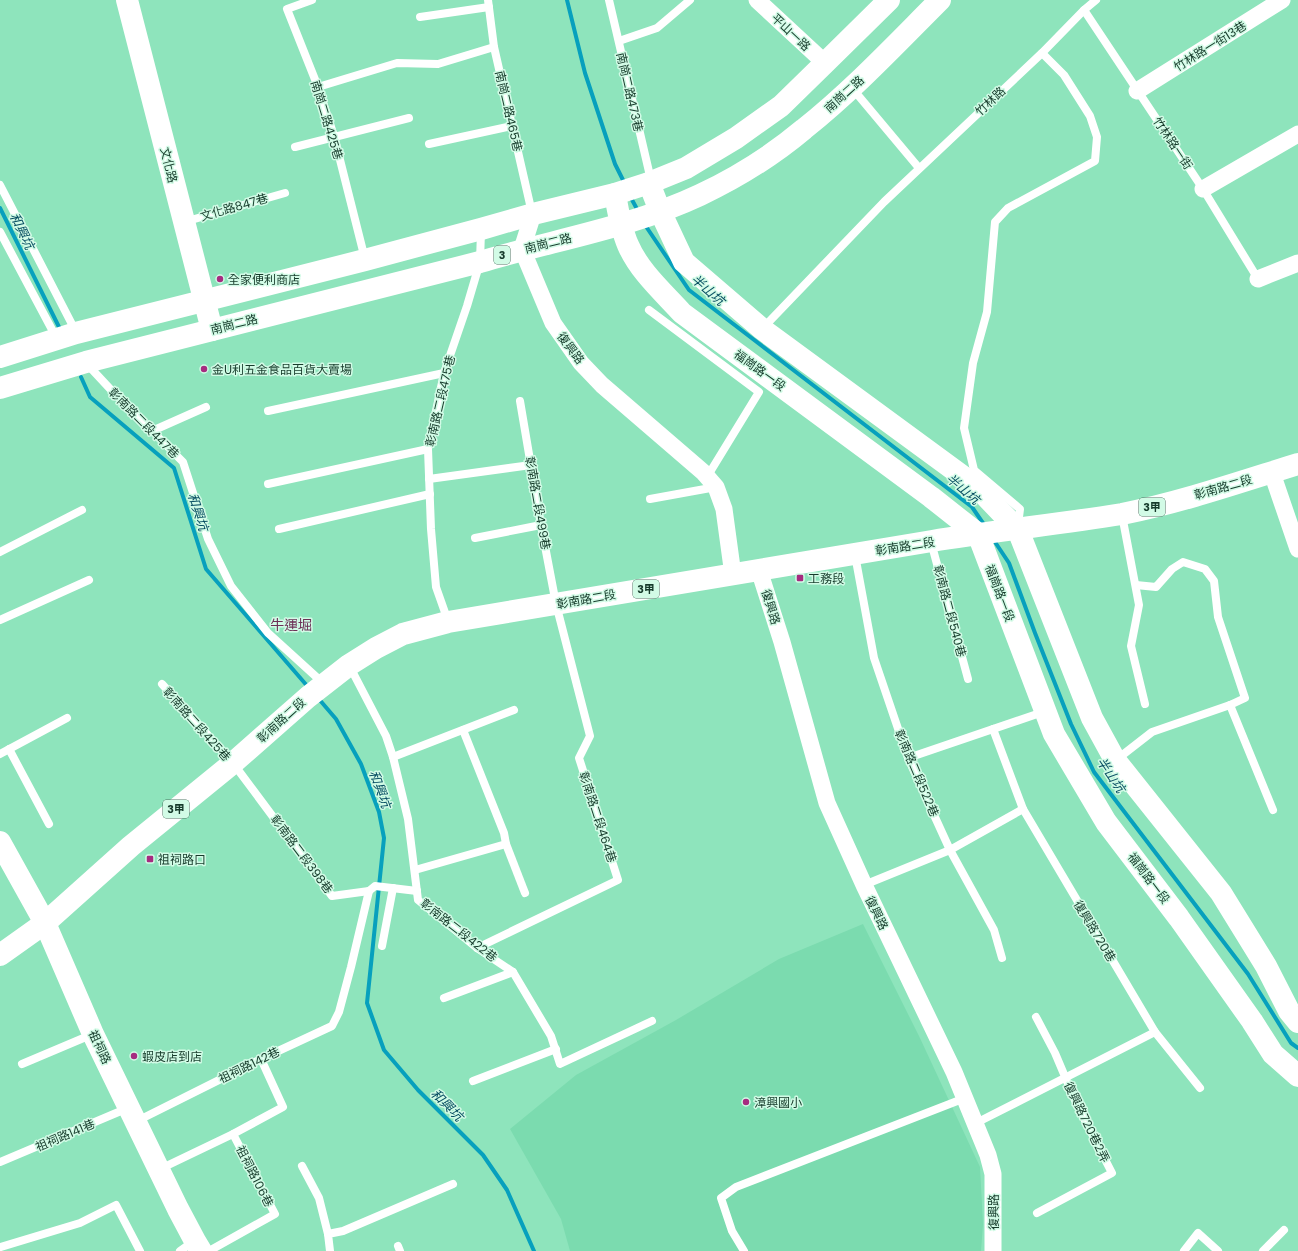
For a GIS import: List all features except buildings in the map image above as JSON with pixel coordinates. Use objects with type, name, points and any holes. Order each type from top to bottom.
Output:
[{"type":"main road","name":"文化路","points":[[127,0],[212,330]]},
{"type":"main road","points":[[0,357],[67,336],[365,260],[649,184],[686,168],[736,138],[780,106],[889,0]]},
{"type":"main road","name":"南崗二路","points":[[0,388],[86,362],[480,262],[522,249],[621,225],[699,195],[749,169],[804,130],[852,88],[940,0]]},
{"type":"main road","name":"福崗路一段","points":[[649,184],[684,262],[762,329],[976,486],[997,532],[1115,760],[1221,893],[1266,966],[1289,1011],[1298,1022]]},
{"type":"main road","name":"福崗路一段","points":[[615,194],[621,225],[629,247],[648,276],[682,313],[931,497],[997,532],[1046,711],[1054,734],[1106,822],[1179,918],[1252,1021],[1273,1054],[1298,1076]]},
{"type":"main road","name":"彰南路二段","points":[[0,954],[45,922],[131,846],[233,763],[349,664],[403,634],[448,622],[854,554],[1122,514],[1177,500],[1272,473],[1298,464]]},
{"type":"main road","name":"祖祠路","points":[[0,842],[45,922],[93,1034],[196,1248]]},
{"type":"street","name":"平山一路","points":[[757,0],[825,63]]},
{"type":"street","name":"竹林路一街13巷","points":[[1137,91],[1282,0]]},
{"type":"street","points":[[1203,189],[1298,134]]},
{"type":"street","points":[[522,249],[533,214]]},
{"type":"street","name":"復興路","points":[[522,249],[553,323],[581,363],[602,385],[703,472],[712,482],[724,509],[733,575]]},
{"type":"street","points":[[1258,279],[1298,263]]},
{"type":"street","points":[[1272,473],[1298,549]]},
{"type":"street","name":"復興路","points":[[760,570],[782,642],[827,803],[864,885],[965,1098],[988,1155],[993,1174],[993,1251]]},
{"type":"lane","name":"南崗二路425巷","points":[[312,0],[287,9],[318,87],[334,136],[365,260]]},
{"type":"lane","name":"南崗二路473巷","points":[[609,0],[650,176],[649,184]]},
{"type":"lane","points":[[619,41],[657,28],[690,0]]},
{"type":"lane","name":"竹林路","points":[[762,329],[884,202],[1096,0]]},
{"type":"lane","points":[[420,17],[488,4]]},
{"type":"lane","name":"南崗二路465巷","points":[[488,4],[494,47],[533,214]]},
{"type":"lane","name":"竹林路一街","points":[[1084,10],[1203,189],[1258,279]]},
{"type":"lane","points":[[318,87],[397,63],[438,64],[494,47]]},
{"type":"lane","points":[[997,532],[1020,509],[974,470],[964,428],[973,363],[987,312],[995,222],[1008,208],[1095,161],[1097,137],[1090,116],[1064,75],[1042,53]]},
{"type":"lane","points":[[852,88],[919,168]]},
{"type":"lane","points":[[295,147],[409,118]]},
{"type":"lane","points":[[429,144],[512,126]]},
{"type":"lane","points":[[0,185],[67,336]]},
{"type":"lane","name":"文化路847巷","points":[[183,222],[285,193]]},
{"type":"lane","name":"彰南路二段475巷","points":[[448,622],[436,587],[428,449],[444,373],[467,306],[480,262],[481,229]]},
{"type":"lane","points":[[0,232],[67,336]]},
{"type":"lane","points":[[649,310],[759,392],[712,482],[650,499]]},
{"type":"lane","name":"彰南路二段447巷","points":[[86,362],[113,392],[183,462],[208,539],[231,586],[268,633],[317,690]]},
{"type":"lane","points":[[268,411],[444,373]]},
{"type":"lane","name":"彰南路二段499巷","points":[[520,401],[556,604]]},
{"type":"lane","points":[[152,431],[206,407]]},
{"type":"lane","points":[[268,484],[428,449]]},
{"type":"lane","points":[[429,479],[531,465]]},
{"type":"lane","points":[[279,529],[430,494]]},
{"type":"lane","points":[[0,552],[82,510]]},
{"type":"lane","points":[[1122,514],[1139,605],[1131,646],[1145,704]]},
{"type":"lane","points":[[476,538],[541,525]]},
{"type":"lane","name":"彰南路二段540巷","points":[[931,542],[968,680]]},
{"type":"lane","name":"彰南路二段522巷","points":[[854,554],[874,658],[908,758],[950,850],[994,930],[1002,958]]},
{"type":"lane","points":[[1115,760],[1152,732],[1230,705],[1245,698],[1218,617],[1214,581],[1205,570],[1183,562],[1172,569],[1156,586],[1136,585]]},
{"type":"lane","points":[[0,620],[89,580]]},
{"type":"lane","name":"彰南路二段464巷","points":[[477,948],[618,880],[579,758],[590,736],[556,604]]},
{"type":"lane","name":"彰南路二段422巷","points":[[349,664],[386,736],[393,757],[408,819],[418,900],[477,948],[513,972],[551,1036],[560,1064],[652,1021]]},
{"type":"lane","name":"彰南路二段425巷","points":[[162,684],[233,763]]},
{"type":"lane","points":[[1230,705],[1273,810]]},
{"type":"lane","points":[[393,757],[514,710]]},
{"type":"lane","points":[[908,758],[1046,711]]},
{"type":"lane","points":[[0,754],[67,718]]},
{"type":"lane","name":"復興路720巷","points":[[993,729],[1023,808],[1155,1032],[1200,1088]]},
{"type":"lane","points":[[463,730],[504,833],[506,844],[525,893]]},
{"type":"lane","points":[[9,749],[48,824]]},
{"type":"lane","name":"彰南路二段398巷","points":[[233,763],[332,896],[372,888],[393,888],[416,892]]},
{"type":"lane","points":[[864,885],[950,850],[1023,808]]},
{"type":"lane","points":[[415,870],[506,844]]},
{"type":"lane","name":"祖祠路142巷","points":[[132,1115],[261,1059],[332,1026],[339,1012],[343,992],[372,888]]},
{"type":"lane","points":[[382,946],[393,888]]},
{"type":"lane","points":[[444,998],[513,972]]},
{"type":"lane","name":"復興路720巷2弄","points":[[1036,1016],[1077,1105],[1112,1173],[1037,1213]]},
{"type":"lane","points":[[976,1123],[1155,1032]]},
{"type":"lane","points":[[22,1064],[93,1034]]},
{"type":"lane","points":[[473,1081],[556,1049]]},
{"type":"lane","points":[[159,1169],[233,1134],[283,1107],[261,1059]]},
{"type":"lane","points":[[744,1251],[732,1231],[721,1198],[736,1187],[965,1098]]},
{"type":"lane","name":"祖祠路141巷","points":[[0,1162],[132,1115]]},
{"type":"lane","name":"祖祠路106巷","points":[[196,1248],[275,1214],[233,1134]]},
{"type":"lane","points":[[302,1166],[319,1198],[328,1234],[330,1251]]},
{"type":"lane","points":[[328,1234],[343,1231],[453,1184]]},
{"type":"lane","points":[[1,1248],[80,1223],[116,1205],[140,1251]]},
{"type":"lane","points":[[1263,1251],[1284,1230]]},
{"type":"lane","points":[[1184,1251],[1198,1234],[1218,1251]]},
{"type":"shaded area","name":"漳興國小","points":[[863,924],[919,1036],[980,1167],[983,1224],[981,1251],[570,1251],[561,1219],[510,1129],[576,1075],[676,1020],[779,959]]},
{"type":"waterway","name":"半山坑","points":[[567,0],[585,73],[615,164],[625,184]]},
{"type":"waterway","name":"半山坑","points":[[630,196],[638,211]]},
{"type":"waterway","name":"和興坑","points":[[0,208],[59,327]]},
{"type":"waterway","name":"半山坑","points":[[645,225],[689,290],[972,507],[985,526]]},
{"type":"waterway","name":"和興坑","points":[[81,377],[90,397],[174,468],[206,569],[309,688]]},
{"type":"waterway","name":"半山坑","points":[[993,539],[1009,563],[1071,724],[1094,772],[1248,974],[1291,1043],[1298,1048]]},
{"type":"waterway","name":"和興坑","points":[[318,698],[336,719],[361,764],[379,812],[384,838],[367,1003],[384,1050],[418,1090],[483,1155],[507,1190],[534,1251]]},
{"type":"place","name":"全家便利商店","points":[[220,279]]},
{"type":"place","name":"金U利五金食品百貨大賣場","points":[[204,369]]},
{"type":"place","name":"工務段","points":[[800,578]]},
{"type":"place","name":"祖祠路口","points":[[150,859]]},
{"type":"place","name":"蝦皮店到店","points":[[134,1056]]},
{"type":"place","name":"漳興國小","points":[[746,1102]]},
{"type":"district","name":"牛運堀","points":[[291,625]]}]
